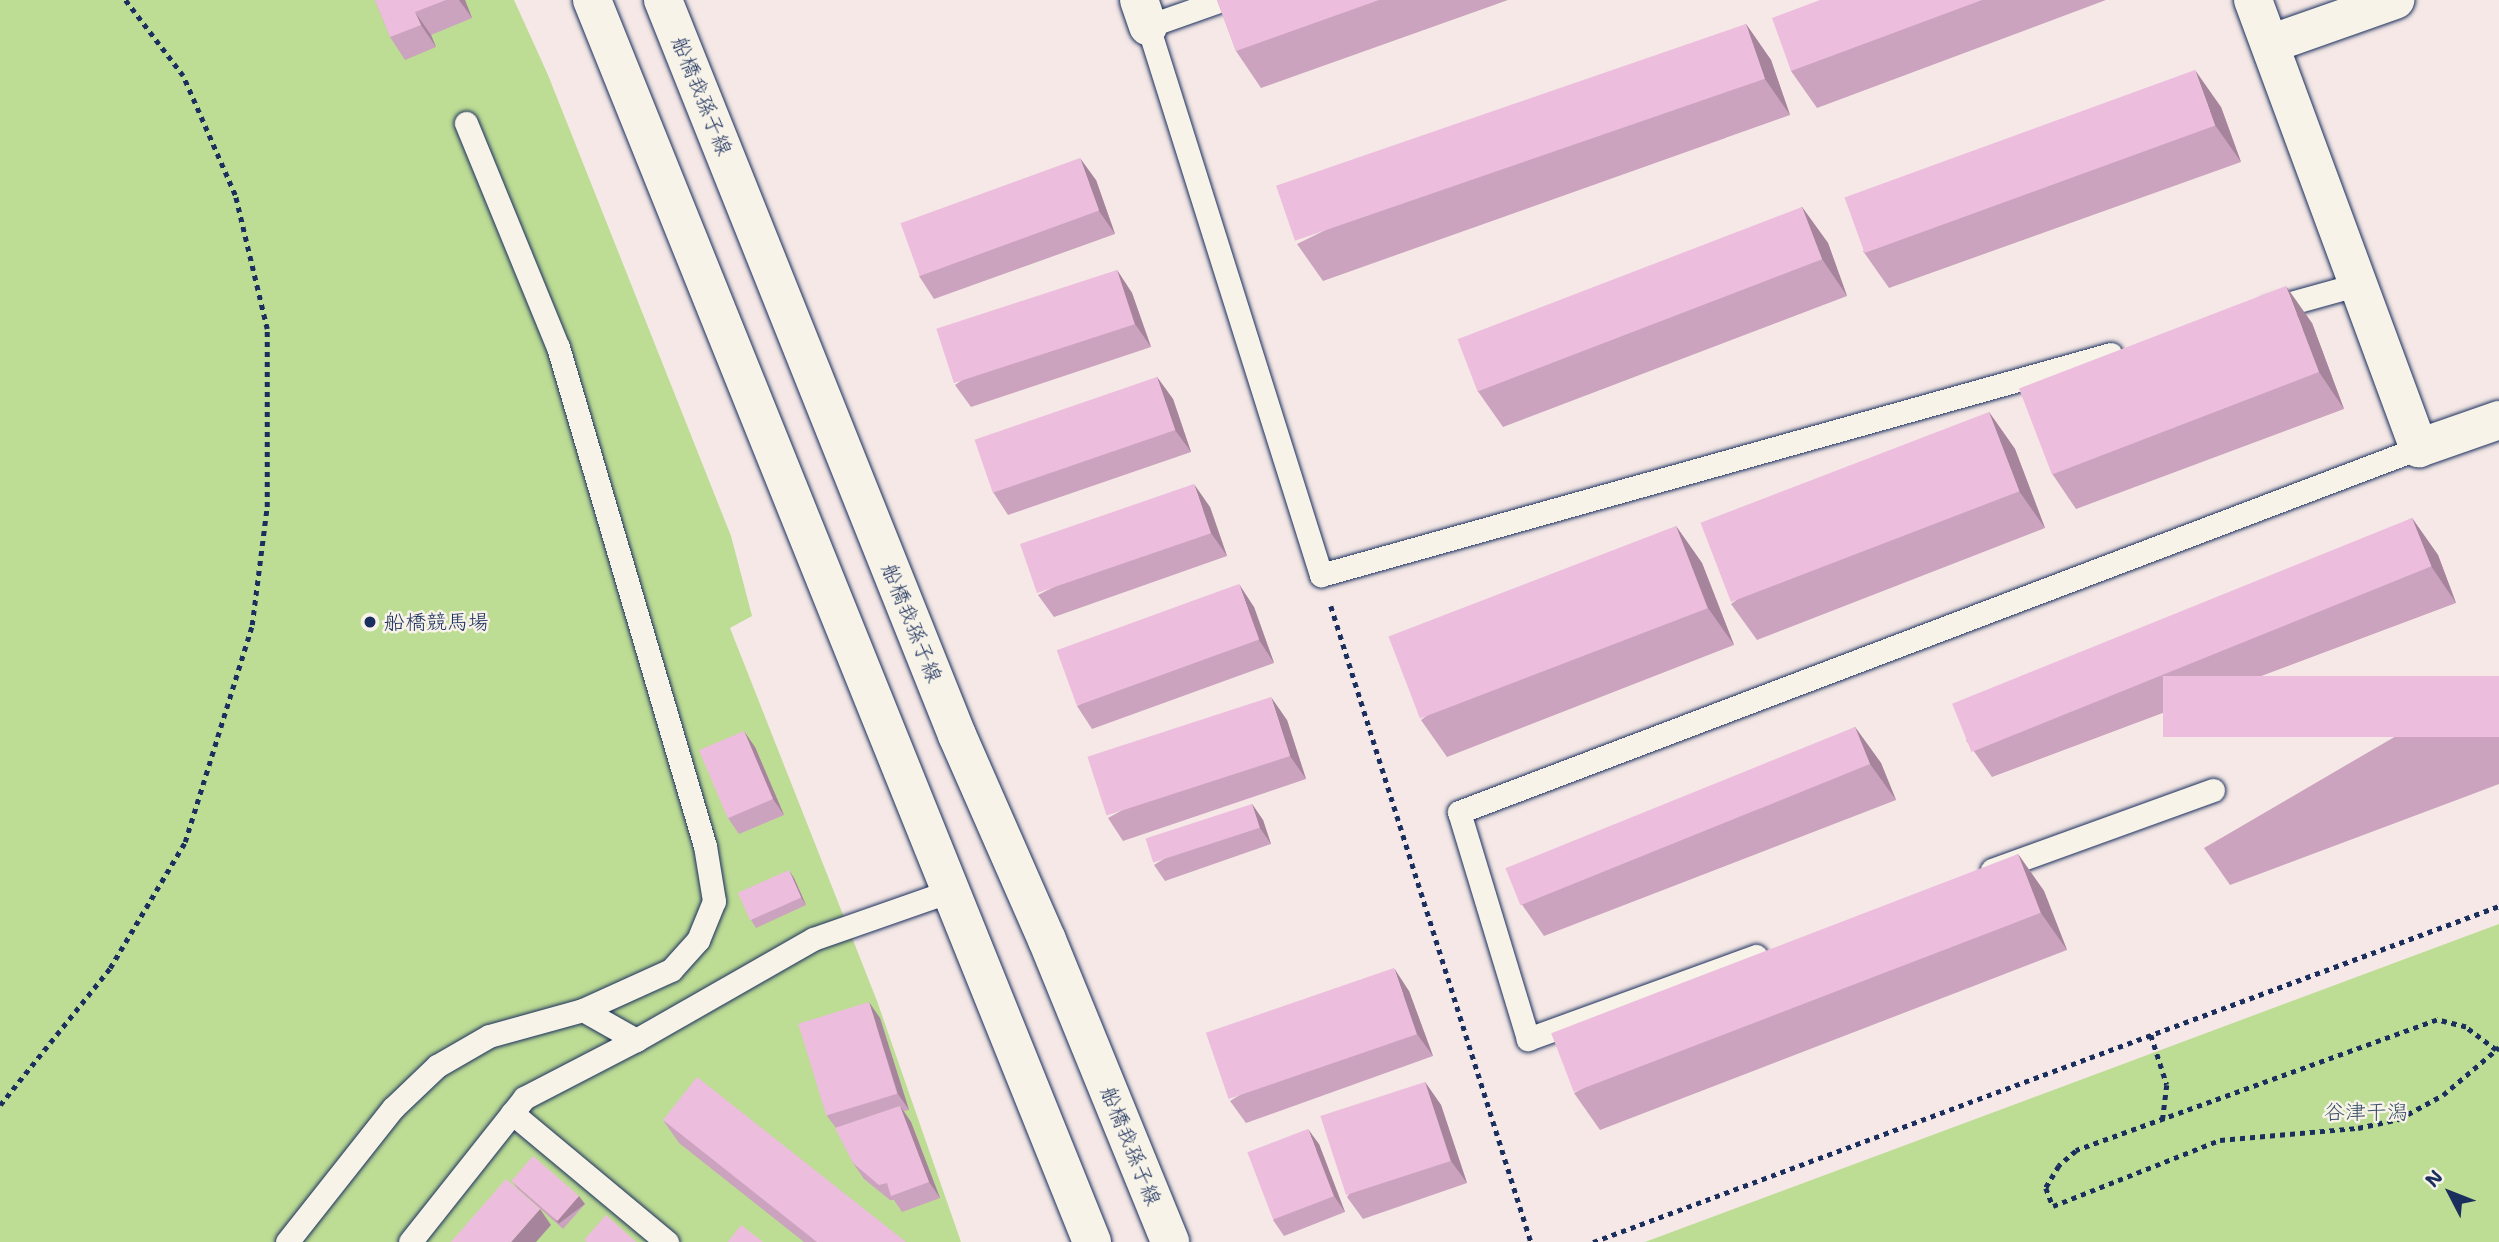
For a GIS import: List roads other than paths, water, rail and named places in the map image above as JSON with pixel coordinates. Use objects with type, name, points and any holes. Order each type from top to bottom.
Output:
[{"type":"main road","points":[[592,0],[1092,1242]]},
{"type":"main road","name":"船橋我孫子線","points":[[663,0],[957,735],[1047,940],[1170,1242]]},
{"type":"main road","points":[[2253,0],[2419,448],[2499,419]]},
{"type":"main road","points":[[2270,44],[2395,0]]},
{"type":"lane","points":[[1222,0],[1144,13],[1321,575],[2130,348]]},
{"type":"lane","points":[[286,1242],[393,1108],[437,1066],[489,1036],[583,1010],[671,970],[698,940],[714,901],[705,846],[558,347],[466,122]]},
{"type":"lane","points":[[2251,314],[2359,284]]},
{"type":"lane","points":[[1778,948],[1528,1039],[1459,812],[2419,448]]},
{"type":"lane","points":[[1974,877],[2237,781]]},
{"type":"lane","points":[[410,1242],[524,1098],[636,1040],[813,939],[950,891]]},
{"type":"lane","points":[[583,1010],[636,1040]]},
{"type":"lane","points":[[512,1113],[667,1242]]},
{"type":"place","name":"船橋競馬場","points":[[370,622]]},
{"type":"park label","name":"谷津干潟","points":[[2366,1112]]}]
